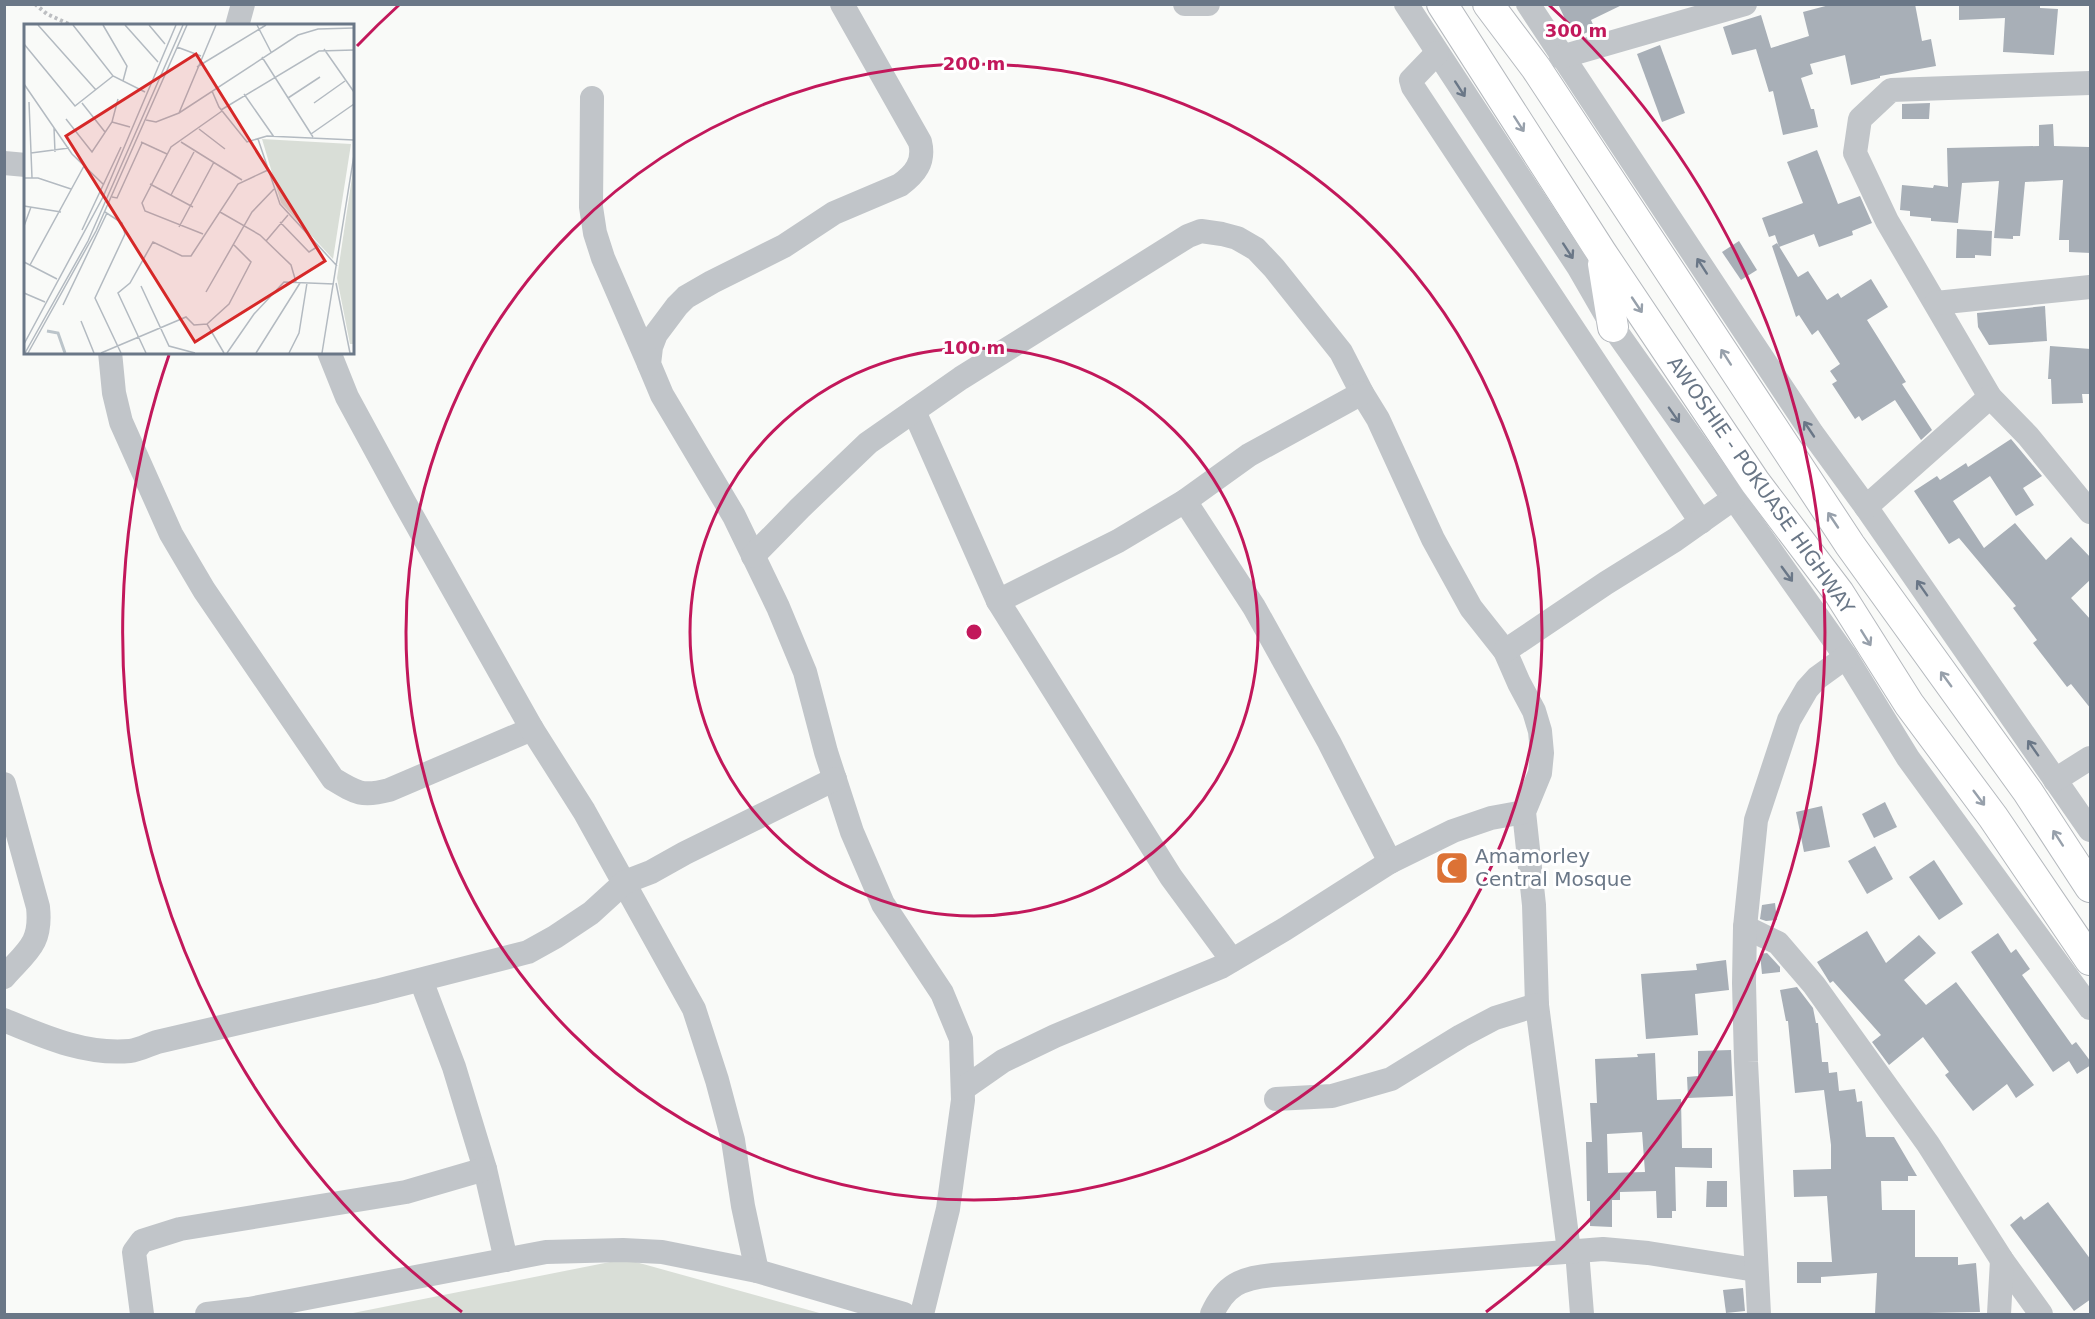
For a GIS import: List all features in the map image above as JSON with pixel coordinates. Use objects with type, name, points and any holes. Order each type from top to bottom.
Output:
[{"type":"main road","name":"AWOSHIE - POKUASE HIGHWAY","points":[[1442,4],[1601,252],[1755,482],[1839,593],[1909,704],[1993,817],[2091,960]]},
{"type":"main road","name":"AWOSHIE - POKUASE HIGHWAY","points":[[1488,4],[1536,68],[1850,545],[2028,792],[2091,887]]},
{"type":"main road","points":[[1601,252],[1613,327]]},
{"type":"street","points":[[238,24],[243,4]]},
{"type":"street","points":[[650,364],[651,347],[656,334],[677,306],[687,297],[784,246],[834,213],[900,185],[909,178],[921,162],[923,151],[920,142],[842,4]]},
{"type":"street","points":[[1185,4],[1208,4]]},
{"type":"street","points":[[1406,4],[1579,268],[1613,327],[1846,657],[1908,758],[2091,1008]]},
{"type":"street","points":[[1528,4],[1812,433],[2091,830]]},
{"type":"street","points":[[1561,57],[1745,4]]},
{"type":"street","points":[[1437,53],[1411,80],[1413,87],[1701,522]]},
{"type":"street","points":[[2091,83],[1891,90],[1860,119],[1855,153],[1887,221],[1990,397],[2028,436],[2091,512]]},
{"type":"street","points":[[592,98],[591,207],[595,233],[603,258],[662,395],[734,516],[778,607],[805,672],[852,832],[883,904],[942,993],[961,1039],[963,1089],[948,1209],[922,1314]]},
{"type":"street","points":[[4,163],[24,165]]},
{"type":"street","points":[[753,556],[868,443],[962,378],[1188,236],[1201,231],[1237,238],[1256,249],[1341,352],[1378,419],[1433,539],[1471,608],[1505,651],[1518,683],[1534,711],[1540,731],[1542,753],[1540,773],[1524,812],[1534,905],[1537,1005],[1582,1314]]},
{"type":"street","points":[[1936,303],[2091,287]]},
{"type":"street","points":[[110,354],[114,393],[121,422],[171,534],[204,590],[333,778],[351,790],[369,795],[388,790],[532,729]]},
{"type":"street","points":[[330,354],[347,397],[532,729],[585,811],[694,1009],[733,1140],[743,1206],[757,1271]]},
{"type":"street","points":[[998,601],[1118,541],[1185,501],[1250,454],[1362,393]]},
{"type":"street","points":[[1866,507],[1990,397]]},
{"type":"street","points":[[914,411],[998,601],[1171,877],[1232,960]]},
{"type":"street","points":[[1505,651],[1733,499]]},
{"type":"street","points":[[1185,501],[1254,607],[1329,742],[1390,862]]},
{"type":"street","points":[[1759,1314],[1746,1062],[1745,927],[1756,820],[1789,720],[1807,689],[1817,678],[1846,657]]},
{"type":"street","points":[[2055,780],[2091,758]]},
{"type":"street","points":[[4,1020],[71,1046],[131,1051],[198,1032],[421,980],[528,951],[555,937],[591,913],[625,882],[651,872],[835,780]]},
{"type":"street","points":[[4,784],[38,907],[39,923],[34,944],[4,977]]},
{"type":"street","points":[[963,1089],[1003,1061],[1055,1036],[1180,986],[1232,960],[1390,862],[1453,831],[1491,818],[1524,812]]},
{"type":"street","points":[[1745,927],[1778,943],[1814,985],[1928,1144],[2002,1260],[2041,1314]]},
{"type":"street","points":[[421,980],[454,1067],[485,1169],[506,1260]]},
{"type":"street","points":[[1276,1098],[1332,1096],[1391,1079],[1461,1036],[1496,1018],[1537,1005]]},
{"type":"street","points":[[142,1314],[134,1252],[142,1241],[180,1229],[406,1192],[485,1169]]},
{"type":"street","points":[[1212,1314],[1218,1301],[1228,1290],[1239,1281],[1254,1277],[1573,1251],[1603,1249],[1648,1252],[1756,1270]]},
{"type":"street","points":[[207,1314],[249,1309],[546,1252],[623,1250],[662,1252],[757,1271],[904,1314]]},
{"type":"street","points":[[1999,1314],[2002,1260]]},
{"type":"path","points":[[35,4],[47,14],[69,24]]},
{"type":"shaded area","points":[[625,1259],[823,1314],[348,1314]]},
{"type":"building","points":[[1558,4],[1624,4],[1591,20],[1595,29],[1574,38]]},
{"type":"building","points":[[1833,4],[1915,4],[1922,41],[1931,39],[1936,66],[1880,76],[1880,78],[1851,85],[1845,55],[1810,64],[1813,74],[1801,78],[1811,109],[1814,109],[1818,127],[1783,135],[1773,91],[1769,92],[1756,49],[1732,55],[1723,27],[1761,15],[1771,48],[1809,36],[1803,12]]},
{"type":"building","points":[[1959,4],[2040,4],[2040,8],[2058,9],[2054,55],[2003,52],[2005,18],[1959,20]]},
{"type":"building","points":[[1660,45],[1685,113],[1662,122],[1637,54]]},
{"type":"building","points":[[1930,103],[1929,119],[1902,119],[1902,104]]},
{"type":"building","points":[[2053,124],[2054,146],[2089,147],[2091,253],[2069,252],[2069,240],[2059,240],[2063,180],[2025,182],[2020,236],[2013,236],[2013,239],[1994,238],[1999,181],[1962,183],[1958,223],[1931,221],[1931,218],[1910,216],[1910,211],[1900,210],[1902,185],[1948,187],[1947,148],[2039,146],[2039,125]]},
{"type":"building","points":[[1817,150],[1838,204],[1860,196],[1872,223],[1852,231],[1853,235],[1819,247],[1814,234],[1779,247],[1775,235],[1769,237],[1762,218],[1803,203],[1787,162]]},
{"type":"building","points":[[1957,229],[1992,231],[1991,256],[1975,255],[1975,258],[1956,258]]},
{"type":"building","points":[[1739,241],[1757,270],[1741,280],[1722,252]]},
{"type":"building","points":[[1777,243],[1798,277],[1808,271],[1827,300],[1838,293],[1841,298],[1871,279],[1888,307],[1867,320],[1906,382],[1902,384],[1932,430],[1921,440],[1895,400],[1862,421],[1859,416],[1855,419],[1832,384],[1837,381],[1830,371],[1840,364],[1818,330],[1812,335],[1799,315],[1796,317],[1772,246]]},
{"type":"building","points":[[2045,306],[2047,341],[1989,345],[1978,327],[1977,313]]},
{"type":"building","points":[[2050,346],[2091,349],[2091,394],[2082,394],[2083,403],[2052,404],[2051,379],[2048,379]]},
{"type":"building","points":[[2011,439],[2042,476],[2023,488],[2034,505],[2016,516],[1990,476],[1953,501],[1984,548],[2015,523],[2046,560],[2071,537],[2091,558],[2091,579],[2071,598],[2091,620],[2091,709],[2071,684],[2067,687],[2033,643],[2037,640],[2013,608],[2016,606],[1959,538],[1949,544],[1914,491],[1937,476],[1940,480],[1966,463],[1968,467]]},
{"type":"building","points":[[1885,802],[1897,827],[1874,838],[1862,814]]},
{"type":"building","points":[[1822,806],[1830,847],[1804,852],[1796,812]]},
{"type":"building","points":[[1875,846],[1893,879],[1867,894],[1848,861]]},
{"type":"building","points":[[1934,860],[1963,904],[1939,920],[1909,877]]},
{"type":"building","points":[[1775,903],[1777,920],[1760,919],[1762,905]]},
{"type":"building","points":[[1867,931],[1886,963],[1919,935],[1936,953],[1904,980],[1926,1005],[1956,982],[2034,1085],[2016,1098],[2007,1084],[1973,1111],[1945,1075],[1949,1072],[1923,1037],[1889,1065],[1872,1042],[1881,1035],[1833,981],[1830,983],[1817,962]]},
{"type":"building","points":[[1998,933],[2011,953],[2016,949],[2030,969],[2022,975],[2072,1045],[2076,1042],[2091,1062],[2091,1065],[2077,1074],[2069,1061],[2053,1072],[1971,952]]},
{"type":"building","points":[[1767,953],[1780,967],[1780,972],[1762,974],[1760,954]]},
{"type":"building","points":[[1726,960],[1729,990],[1695,994],[1698,1035],[1646,1039],[1641,974],[1697,970],[1696,964]]},
{"type":"building","points":[[1797,987],[1813,1008],[1816,1023],[1818,1023],[1822,1062],[1828,1062],[1829,1073],[1837,1072],[1839,1091],[1855,1089],[1857,1102],[1862,1101],[1866,1137],[1894,1137],[1917,1176],[1908,1176],[1908,1181],[1881,1181],[1882,1210],[1915,1210],[1915,1257],[1958,1257],[1958,1265],[1976,1263],[1980,1312],[1875,1314],[1877,1273],[1821,1277],[1821,1283],[1797,1283],[1797,1262],[1832,1262],[1827,1196],[1794,1197],[1793,1170],[1831,1169],[1831,1145],[1824,1090],[1795,1093],[1788,1021],[1786,1021],[1780,990]]},
{"type":"building","points":[[1731,1050],[1733,1096],[1688,1098],[1687,1077],[1698,1076],[1698,1051]]},
{"type":"building","points":[[1655,1053],[1657,1100],[1681,1099],[1682,1148],[1712,1148],[1712,1168],[1675,1167],[1676,1211],[1672,1211],[1672,1218],[1657,1218],[1656,1191],[1620,1192],[1620,1200],[1612,1200],[1612,1227],[1590,1226],[1590,1201],[1587,1201],[1586,1142],[1592,1142],[1590,1103],[1597,1103],[1595,1059],[1638,1057],[1637,1054]],"holes":[[[1642,1132],[1645,1172],[1608,1173],[1607,1134]]]},
{"type":"building","points":[[1707,1181],[1727,1181],[1727,1207],[1706,1207]]},
{"type":"building","points":[[2048,1202],[2091,1260],[2091,1299],[2074,1311],[2010,1225],[2021,1216],[2024,1220]]},
{"type":"building","points":[[1743,1288],[1745,1311],[1726,1313],[1723,1290]]},
{"type":"place","name":"Amamorley Central Mosque","points":[[1452,868]]}]
